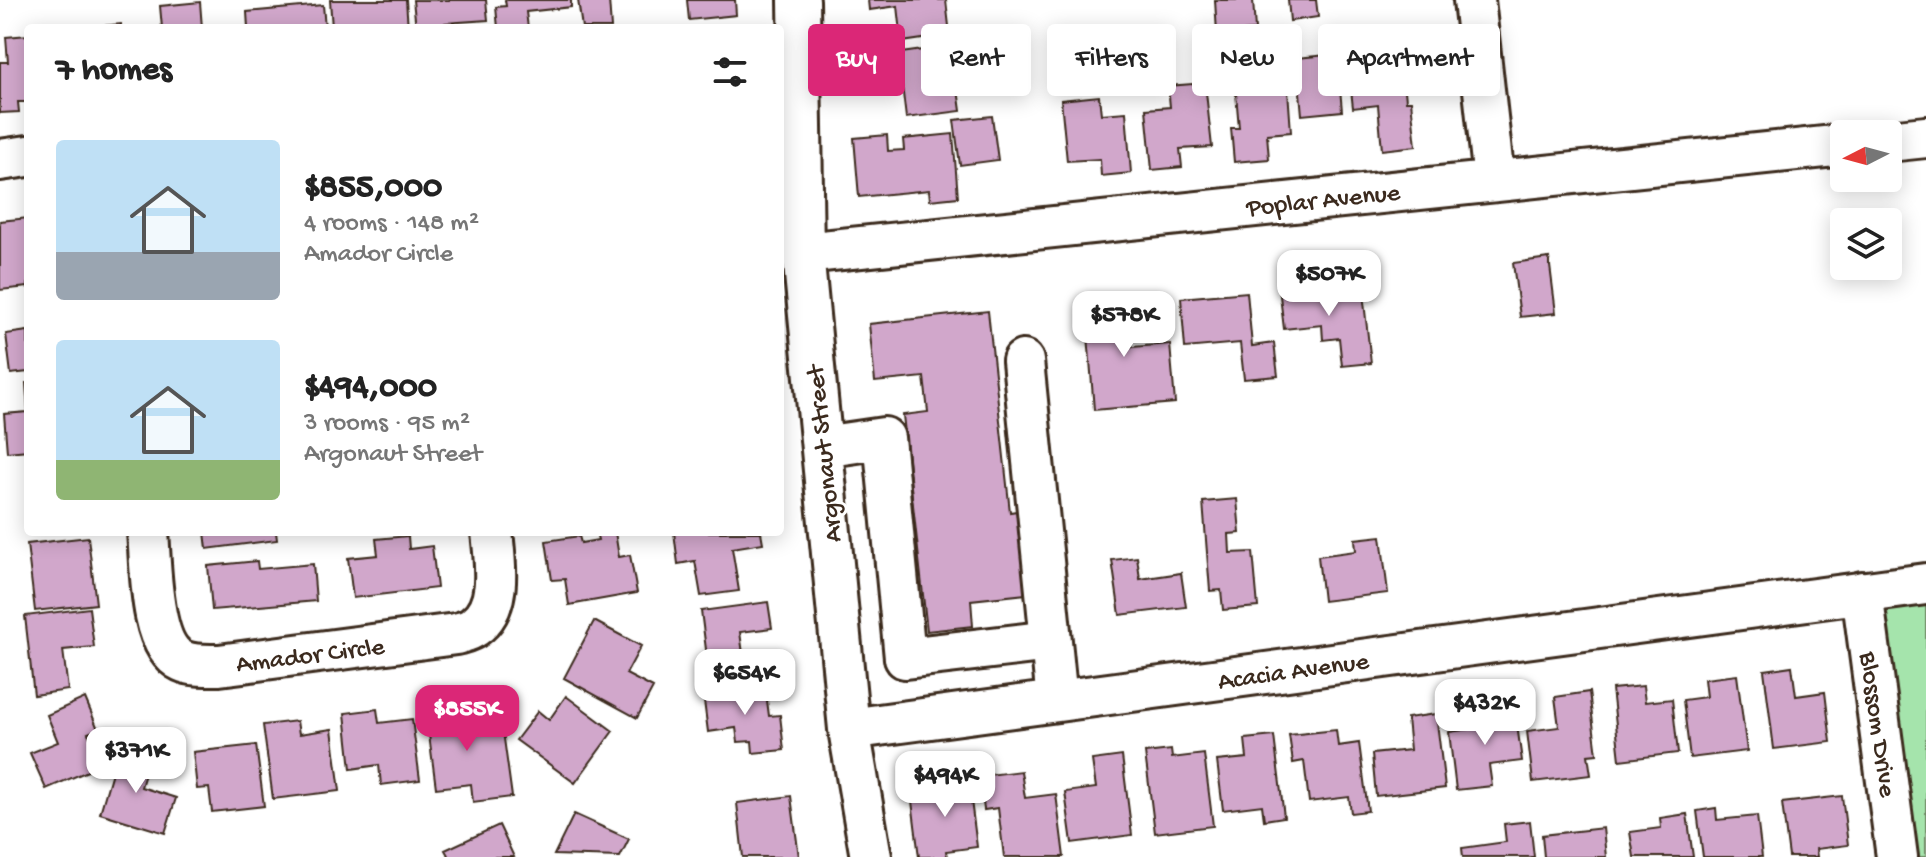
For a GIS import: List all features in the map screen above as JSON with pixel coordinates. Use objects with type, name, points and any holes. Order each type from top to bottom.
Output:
[{"type":"street","name":"Argonaut Street","points":[[799,0],[789,56],[803,253],[849,729],[871,857]]},
{"type":"street","points":[[1474,0],[1494,180]]},
{"type":"street","points":[[1902,140],[1926,137]]},
{"type":"street","name":"Poplar Avenue","points":[[803,253],[1830,146]]},
{"type":"street","points":[[0,160],[24,157]]},
{"type":"street","points":[[1023,361],[1057,701]]},
{"type":"street","points":[[822,447],[884,438],[905,658],[1051,641]]},
{"type":"street","name":"Amador Circle","points":[[148,536],[157,626],[170,653],[181,661],[196,665],[219,665],[456,634],[475,627],[491,604],[496,573],[492,536]]},
{"type":"street","name":"Acacia Avenue","points":[[849,729],[1926,584]]},
{"type":"street","name":"Blossom Drive","points":[[1862,592],[1897,857]]},
{"type":"green space","points":[[1926,584],[1926,857],[1897,857],[1862,592]]},
{"type":"building","points":[[330,0],[406,0],[408,24],[332,24]]},
{"type":"building","points":[[413,0],[486,0],[488,20],[416,24]]},
{"type":"building","points":[[505,0],[571,0],[571,7],[526,12],[528,24],[498,24],[496,7],[506,6]]},
{"type":"building","points":[[578,0],[609,0],[611,24],[581,24]]},
{"type":"building","points":[[687,0],[735,0],[736,15],[689,20]]},
{"type":"building","points":[[868,0],[946,0],[949,24],[921,24],[921,39],[905,42],[905,24],[900,24],[898,6],[869,10]]},
{"type":"building","points":[[1215,0],[1253,0],[1255,24],[1216,24]]},
{"type":"building","points":[[1288,0],[1316,0],[1318,17],[1290,21]]},
{"type":"building","points":[[200,2],[202,24],[162,24],[160,6]]},
{"type":"building","points":[[323,5],[325,24],[248,24],[247,12]]},
{"type":"building","points":[[24,35],[24,102],[18,102],[19,112],[0,113],[0,62],[8,62],[6,37]]},
{"type":"building","points":[[921,50],[921,96],[959,96],[961,111],[906,118],[905,52]]},
{"type":"building","points":[[1318,56],[1318,96],[1341,96],[1342,111],[1302,115],[1302,58]]},
{"type":"building","points":[[1192,84],[1192,96],[1206,96],[1212,147],[1180,149],[1182,167],[1152,170],[1146,109],[1170,107],[1169,96],[1176,96],[1176,85]]},
{"type":"building","points":[[1099,96],[1101,114],[1126,112],[1131,173],[1101,176],[1100,159],[1067,161],[1061,100]]},
{"type":"building","points":[[1236,96],[1288,96],[1291,132],[1267,134],[1269,159],[1234,162],[1231,128],[1239,128]]},
{"type":"building","points":[[1352,96],[1406,96],[1406,101],[1411,101],[1416,146],[1382,150],[1378,105],[1353,108]]},
{"type":"building","points":[[992,116],[998,160],[960,165],[954,120]]},
{"type":"building","points":[[953,134],[958,197],[930,200],[929,190],[859,197],[854,138],[887,135],[888,151],[904,150],[903,139]]},
{"type":"building","points":[[24,218],[24,287],[0,290],[0,221]]},
{"type":"building","points":[[1549,258],[1556,313],[1520,317],[1513,263]]},
{"type":"building","points":[[1329,281],[1331,296],[1363,293],[1371,363],[1342,366],[1339,338],[1323,340],[1322,325],[1284,329],[1279,287]]},
{"type":"building","points":[[1247,292],[1252,346],[1274,343],[1278,376],[1244,379],[1240,343],[1185,348],[1181,298]]},
{"type":"building","points":[[1128,294],[1132,347],[1170,344],[1175,403],[1094,410],[1085,298]]},
{"type":"building","points":[[988,311],[1010,512],[1017,511],[1026,594],[971,600],[973,626],[927,631],[903,415],[928,412],[924,377],[875,382],[869,324]]},
{"type":"building","points":[[24,332],[24,372],[11,374],[6,334]]},
{"type":"building","points":[[24,412],[24,450],[7,452],[4,414]]},
{"type":"building","points":[[1237,499],[1240,533],[1229,534],[1230,553],[1253,552],[1258,607],[1223,610],[1221,590],[1210,591],[1203,502]]},
{"type":"building","points":[[205,536],[276,536],[277,540],[207,549]]},
{"type":"building","points":[[408,536],[409,549],[432,546],[437,588],[353,598],[348,558],[378,555],[376,539]]},
{"type":"building","points":[[579,536],[581,543],[598,540],[597,536],[616,536],[619,557],[630,555],[637,593],[569,605],[565,579],[552,580],[546,541]]},
{"type":"building","points":[[674,536],[762,536],[763,543],[732,548],[739,591],[701,596],[695,561],[678,564]]},
{"type":"building","points":[[1381,536],[1388,593],[1323,601],[1318,556],[1356,551],[1355,539]]},
{"type":"building","points":[[88,537],[96,604],[35,611],[27,544]]},
{"type":"building","points":[[1137,557],[1140,579],[1181,573],[1186,607],[1120,615],[1112,560]]},
{"type":"building","points":[[257,561],[258,569],[313,564],[316,601],[212,610],[208,566]]},
{"type":"building","points":[[768,602],[772,628],[740,632],[747,683],[711,688],[701,611]]},
{"type":"building","points":[[89,608],[94,647],[63,650],[68,690],[34,695],[25,616]]},
{"type":"building","points":[[594,621],[641,646],[626,674],[653,688],[637,718],[564,678]]},
{"type":"building","points":[[1792,666],[1796,696],[1825,692],[1831,742],[1774,749],[1764,670]]},
{"type":"building","points":[[1737,675],[1747,751],[1690,758],[1683,700],[1706,697],[1704,679]]},
{"type":"building","points":[[765,685],[769,716],[780,715],[784,750],[753,753],[752,741],[738,742],[736,728],[708,732],[703,693]]},
{"type":"building","points":[[1643,686],[1645,702],[1672,699],[1678,753],[1620,760],[1612,689]]},
{"type":"building","points":[[1589,692],[1597,754],[1588,755],[1591,775],[1533,782],[1527,731],[1559,727],[1555,697]]},
{"type":"building","points":[[566,696],[613,731],[575,783],[516,740],[538,711],[549,720]]},
{"type":"building","points":[[85,698],[98,729],[88,733],[102,765],[46,789],[30,753],[58,742],[47,715]]},
{"type":"building","points":[[460,699],[464,729],[502,724],[512,797],[473,802],[471,784],[436,788],[425,704]]},
{"type":"building","points":[[1514,703],[1522,761],[1489,765],[1492,786],[1456,790],[1449,732],[1485,727],[1482,706]]},
{"type":"building","points":[[377,709],[379,723],[412,719],[420,780],[381,785],[379,765],[351,769],[345,713]]},
{"type":"building","points":[[1436,714],[1445,788],[1376,796],[1372,754],[1410,750],[1407,718]]},
{"type":"building","points":[[297,721],[299,734],[332,729],[340,791],[273,799],[263,725]]},
{"type":"building","points":[[1336,730],[1338,746],[1359,743],[1368,811],[1351,813],[1349,797],[1309,802],[1304,761],[1293,763],[1289,735]]},
{"type":"building","points":[[1274,736],[1284,817],[1264,820],[1262,805],[1223,810],[1217,761],[1247,758],[1245,739]]},
{"type":"building","points":[[256,745],[264,806],[212,812],[209,788],[197,789],[193,752]]},
{"type":"building","points":[[119,748],[150,757],[141,787],[176,798],[165,833],[100,813]]},
{"type":"building","points":[[1171,750],[1172,758],[1204,754],[1213,826],[1155,833],[1145,753]]},
{"type":"building","points":[[1122,756],[1132,835],[1072,843],[1065,792],[1096,788],[1092,760]]},
{"type":"building","points":[[1021,771],[1025,798],[1056,794],[1064,857],[1004,857],[998,808],[984,810],[980,776]]},
{"type":"building","points":[[968,777],[977,847],[946,851],[947,857],[919,857],[912,801],[935,798],[933,782]]},
{"type":"building","points":[[791,796],[799,857],[743,857],[737,803]]},
{"type":"building","points":[[1842,796],[1848,845],[1816,849],[1817,857],[1789,857],[1782,803]]},
{"type":"building","points":[[1716,808],[1717,820],[1757,816],[1762,857],[1703,857],[1697,811]]},
{"type":"building","points":[[574,814],[629,839],[620,857],[554,855]]},
{"type":"building","points":[[1687,814],[1693,857],[1634,857],[1630,832],[1661,828],[1660,818]]},
{"type":"building","points":[[1530,821],[1534,857],[1463,857],[1462,848],[1506,842],[1504,824]]},
{"type":"building","points":[[499,825],[514,857],[449,857],[445,850]]},
{"type":"building","points":[[1603,828],[1606,857],[1544,857],[1542,835]]}]
